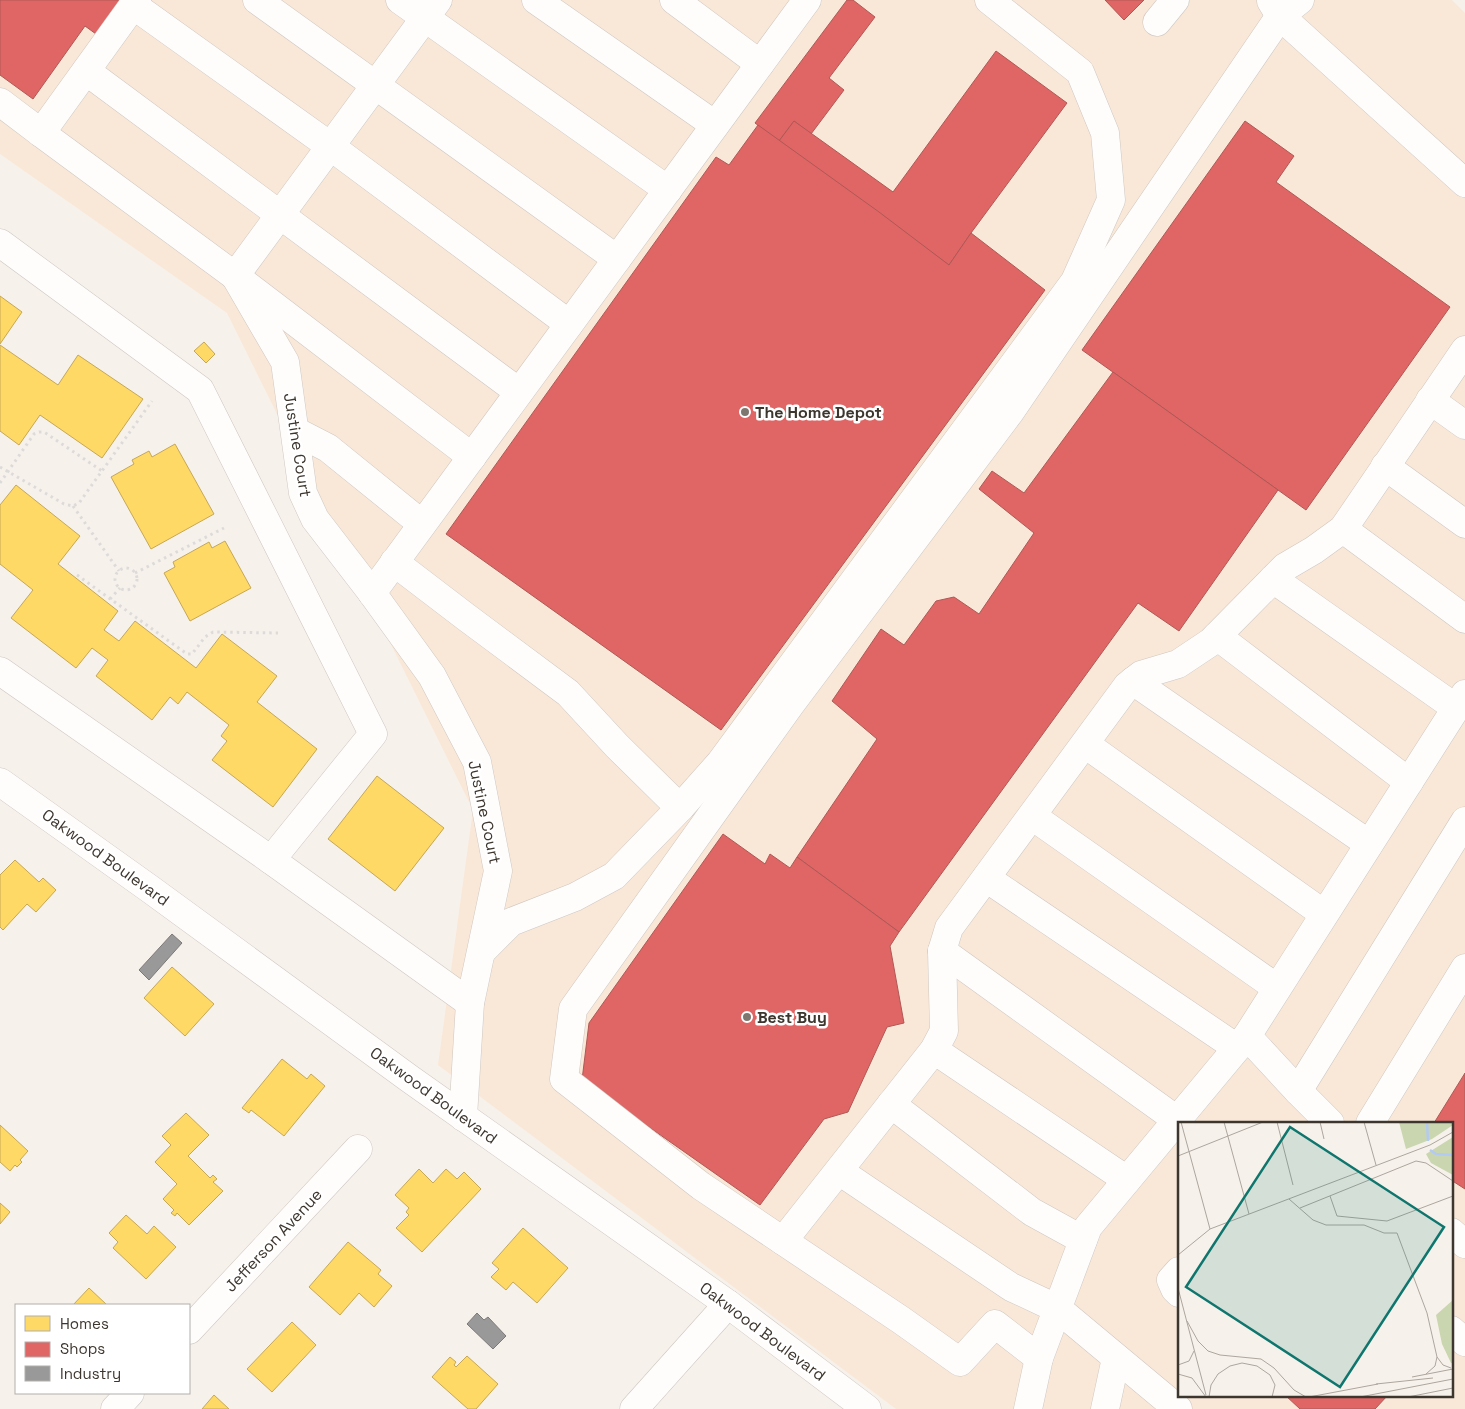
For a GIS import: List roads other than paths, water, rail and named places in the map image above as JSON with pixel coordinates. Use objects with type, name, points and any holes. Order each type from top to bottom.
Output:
[{"type":"street","points":[[257,0],[617,259]]},
{"type":"street","points":[[400,0],[431,9],[668,190]]},
{"type":"street","points":[[536,0],[715,125]]},
{"type":"street","points":[[674,0],[760,64]]},
{"type":"street","points":[[372,593],[807,0]]},
{"type":"street","points":[[482,951],[511,922],[576,897],[614,876],[680,808],[720,763],[1074,281],[1111,200],[1105,133],[1080,72],[989,0]]},
{"type":"street","points":[[1157,22],[1175,0]]},
{"type":"street","points":[[41,133],[135,3],[569,324]]},
{"type":"street","points":[[1039,1358],[995,1324],[960,1362],[901,1320],[701,1186],[564,1079],[573,1009],[790,704],[1010,412],[1284,5],[1465,183]]},
{"type":"street","points":[[235,276],[431,9]]},
{"type":"street","points":[[86,70],[519,392]]},
{"type":"street","points":[[0,102],[235,276],[472,457]]},
{"type":"street","points":[[0,243],[200,390],[372,734],[271,860]]},
{"type":"street","name":"Justine Court","points":[[235,276],[285,362],[303,493],[315,520],[372,593],[432,676],[477,762],[498,871],[470,1003],[463,1117]]},
{"type":"street","points":[[783,1242],[934,1050],[944,1031],[942,951],[949,928],[1127,686],[1141,675],[1178,664],[1211,642],[1285,567],[1314,550],[1343,529],[1465,350]]},
{"type":"street","points":[[1430,400],[1465,425]]},
{"type":"street","points":[[294,431],[328,448],[422,524]]},
{"type":"street","points":[[1385,466],[1465,524]]},
{"type":"street","points":[[1343,529],[1465,619]]},
{"type":"street","points":[[394,562],[466,618],[568,692],[617,746],[680,808]]},
{"type":"street","points":[[1028,1409],[1039,1358],[1088,1227],[1242,1042],[1460,701],[1273,579]]},
{"type":"street","points":[[1217,636],[1409,782]]},
{"type":"street","points":[[0,671],[271,860],[470,1003]]},
{"type":"street","points":[[1133,681],[1370,844]]},
{"type":"street","points":[[1085,744],[1324,914]]},
{"type":"street","name":"Oakwood Boulevard","points":[[0,782],[463,1117],[728,1304],[867,1409]]},
{"type":"street","points":[[1032,816],[1277,988]]},
{"type":"street","points":[[1298,1091],[1465,821]]},
{"type":"street","points":[[986,878],[1242,1042],[1298,1091],[1329,1122]]},
{"type":"street","points":[[942,951],[1177,1120]]},
{"type":"street","points":[[1371,1122],[1465,968]]},
{"type":"street","points":[[934,1050],[1127,1180]]},
{"type":"street","points":[[891,1104],[1032,1212],[1083,1240]]},
{"type":"street","name":"Jefferson Avenue","points":[[190,1329],[358,1149]]},
{"type":"street","points":[[839,1170],[1011,1287],[1058,1309],[1178,1409]]},
{"type":"street","points":[[1452,1233],[1465,1244]]},
{"type":"street","points":[[1178,1272],[1171,1280],[1178,1292]]},
{"type":"street","points":[[634,1409],[728,1304]]},
{"type":"street","points":[[1452,1331],[1465,1342]]},
{"type":"street","points":[[1105,1409],[1116,1358]]},
{"type":"street","points":[[115,1409],[129,1394]]},
{"type":"place","name":"The Home Depot","points":[[745,412]]},
{"type":"place","name":"Best Buy","points":[[747,1017]]}]
